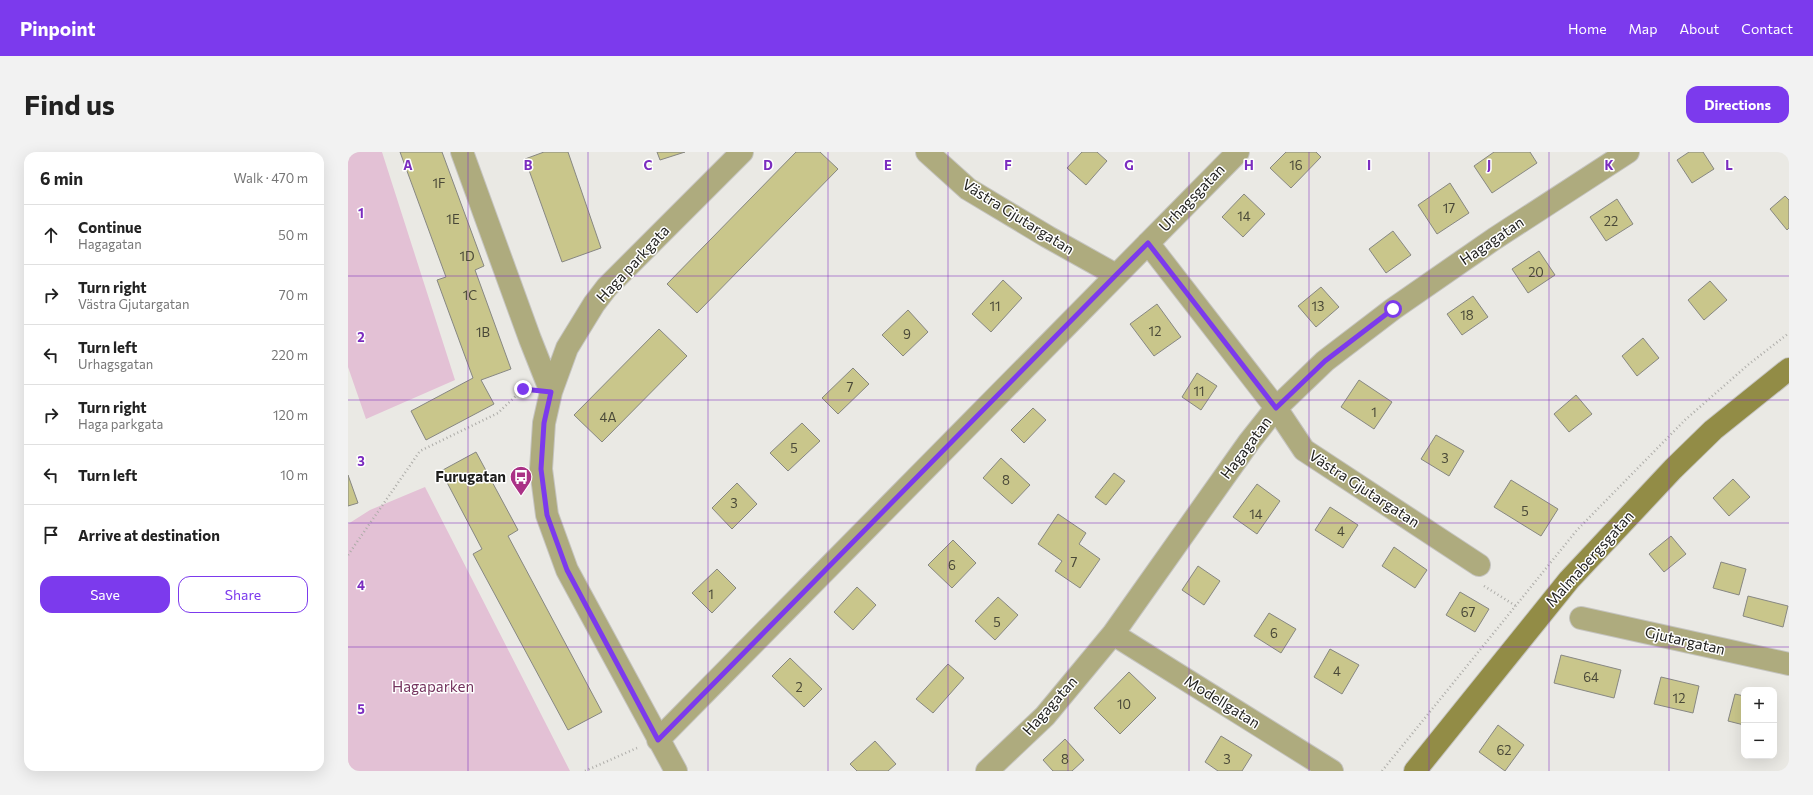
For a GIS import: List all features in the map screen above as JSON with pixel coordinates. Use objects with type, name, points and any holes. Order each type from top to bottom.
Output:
[{"type":"main road","name":"Malmabergsgatan","points":[[1415,771],[1569,580],[1673,468],[1713,430],[1789,369]]},
{"type":"street","points":[[462,152],[530,339],[551,392]]},
{"type":"street","name":"Haga parkgata","points":[[676,771],[567,570],[547,515],[541,469],[544,423],[551,392],[567,348],[607,287],[742,152]]},
{"type":"street","name":"Västra Gjutargatan","points":[[927,152],[968,189],[1048,237],[1116,275]]},
{"type":"street","name":"Urhagsgatan","points":[[658,740],[1238,152]]},
{"type":"street","name":"Hagagatan","points":[[987,771],[1045,716],[1113,634],[1249,442],[1276,408],[1325,361],[1393,309],[1494,239],[1628,152]]},
{"type":"street","name":"Västra Gjutargatan","points":[[1148,243],[1276,408],[1304,450],[1480,565]]},
{"type":"street","name":"Gjutargatan","points":[[1581,618],[1789,664]]},
{"type":"street","name":"Modellgatan","points":[[1113,634],[1332,771]]},
{"type":"path","points":[[348,555],[420,451],[498,413],[523,389],[551,392]]},
{"type":"path","points":[[1480,565],[1471,577],[1516,606]]},
{"type":"path","points":[[585,771],[643,745],[658,740]]},
{"type":"green space","points":[[348,152],[382,152],[455,380],[366,419],[348,367]]},
{"type":"green space","name":"Hagaparken","points":[[425,487],[570,771],[348,771],[348,524],[370,510]]},
{"type":"building","points":[[400,152],[442,152],[484,266],[475,270],[511,369],[481,380],[494,404],[426,440],[411,411],[473,378],[437,280],[446,277]]},
{"type":"building","points":[[544,152],[568,152],[601,248],[562,262],[525,159]]},
{"type":"building","points":[[657,152],[685,152],[660,160]]},
{"type":"building","points":[[796,152],[820,152],[838,169],[697,313],[667,284]]},
{"type":"building","points":[[1082,152],[1097,152],[1107,161],[1086,185],[1067,168]]},
{"type":"building","points":[[1286,152],[1316,152],[1321,157],[1291,188],[1270,168]]},
{"type":"building","points":[[1494,152],[1530,152],[1537,163],[1492,193],[1474,166]]},
{"type":"building","points":[[1689,152],[1703,152],[1714,169],[1692,183],[1677,160]]},
{"type":"building","points":[[1450,183],[1469,213],[1437,234],[1418,205]]},
{"type":"building","points":[[1244,194],[1265,214],[1243,237],[1222,217]]},
{"type":"building","points":[[1785,196],[1789,200],[1789,228],[1787,230],[1770,209]]},
{"type":"building","points":[[1617,199],[1633,224],[1606,241],[1590,217]]},
{"type":"building","points":[[1393,231],[1411,255],[1386,273],[1369,249]]},
{"type":"building","points":[[1539,251],[1555,275],[1528,293],[1512,269]]},
{"type":"building","points":[[1003,280],[1022,298],[991,332],[972,314]]},
{"type":"building","points":[[1710,281],[1727,300],[1704,320],[1688,300]]},
{"type":"building","points":[[1321,287],[1339,307],[1316,327],[1298,306]]},
{"type":"building","points":[[1473,296],[1488,317],[1462,335],[1447,314]]},
{"type":"building","points":[[1157,304],[1181,337],[1154,356],[1130,324]]},
{"type":"building","points":[[908,310],[928,332],[903,356],[882,335]]},
{"type":"building","points":[[659,329],[687,356],[602,442],[574,415]]},
{"type":"building","points":[[1643,338],[1659,358],[1637,376],[1622,356]]},
{"type":"building","points":[[853,368],[869,384],[838,414],[822,398]]},
{"type":"building","points":[[1197,373],[1217,386],[1201,410],[1182,397]]},
{"type":"building","points":[[1359,380],[1392,402],[1374,429],[1341,407]]},
{"type":"building","points":[[1576,395],[1592,414],[1569,432],[1554,414]]},
{"type":"building","points":[[1033,408],[1046,420],[1024,443],[1011,430]]},
{"type":"building","points":[[802,423],[820,441],[788,471],[770,453]]},
{"type":"building","points":[[1436,435],[1464,451],[1449,476],[1421,459]]},
{"type":"building","points":[[476,452],[518,530],[508,536],[602,712],[568,730],[473,554],[482,549],[441,471]]},
{"type":"building","points":[[1001,458],[1030,485],[1012,504],[983,478]]},
{"type":"building","points":[[1114,473],[1125,481],[1106,505],[1095,497]]},
{"type":"building","points":[[348,475],[358,503],[348,506]]},
{"type":"building","points":[[1733,479],[1750,497],[1729,516],[1713,498]]},
{"type":"building","points":[[1511,480],[1558,509],[1541,536],[1494,507]]},
{"type":"building","points":[[737,483],[757,504],[732,529],[712,508]]},
{"type":"building","points":[[1257,484],[1280,501],[1257,534],[1233,517]]},
{"type":"building","points":[[1330,507],[1358,525],[1343,548],[1315,530]]},
{"type":"building","points":[[1058,514],[1086,533],[1079,544],[1100,559],[1080,588],[1055,571],[1062,561],[1038,544]]},
{"type":"building","points":[[1671,536],[1686,554],[1664,572],[1649,554]]},
{"type":"building","points":[[953,540],[976,563],[952,588],[928,565]]},
{"type":"building","points":[[1394,547],[1427,570],[1415,588],[1382,566]]},
{"type":"building","points":[[1721,562],[1746,569],[1739,595],[1713,588]]},
{"type":"building","points":[[1198,566],[1220,581],[1204,605],[1182,590]]},
{"type":"building","points":[[717,569],[736,588],[712,613],[692,593]]},
{"type":"building","points":[[857,587],[876,605],[853,630],[834,612]]},
{"type":"building","points":[[1460,592],[1489,609],[1475,632],[1446,615]]},
{"type":"building","points":[[1748,596],[1788,606],[1783,627],[1743,616]]},
{"type":"building","points":[[998,597],[1018,615],[995,640],[975,621]]},
{"type":"building","points":[[1269,613],[1296,629],[1281,653],[1254,636]]},
{"type":"building","points":[[1330,649],[1359,665],[1342,694],[1314,677]]},
{"type":"building","points":[[1561,655],[1621,670],[1614,698],[1554,683]]},
{"type":"building","points":[[790,658],[822,689],[804,707],[772,676]]},
{"type":"building","points":[[948,664],[964,678],[933,713],[916,699]]},
{"type":"building","points":[[1129,672],[1156,698],[1120,734],[1094,708]]},
{"type":"building","points":[[1661,677],[1699,686],[1693,713],[1654,704]]},
{"type":"building","points":[[1735,694],[1741,695],[1741,724],[1728,721]]},
{"type":"building","points":[[1498,725],[1524,745],[1505,771],[1479,752]]},
{"type":"building","points":[[1221,736],[1252,755],[1242,771],[1218,771],[1205,762]]},
{"type":"building","points":[[1065,739],[1084,760],[1072,771],[1053,771],[1043,760]]},
{"type":"building","points":[[875,741],[896,764],[888,771],[857,771],[850,764]]},
{"type":"place","name":"Furugatan","points":[[521,496]]},
{"type":"route","points":[[523,389],[551,392],[544,423],[541,469],[547,515],[567,570],[658,740],[1148,243],[1214,326],[1276,408],[1325,361],[1393,309]]}]
